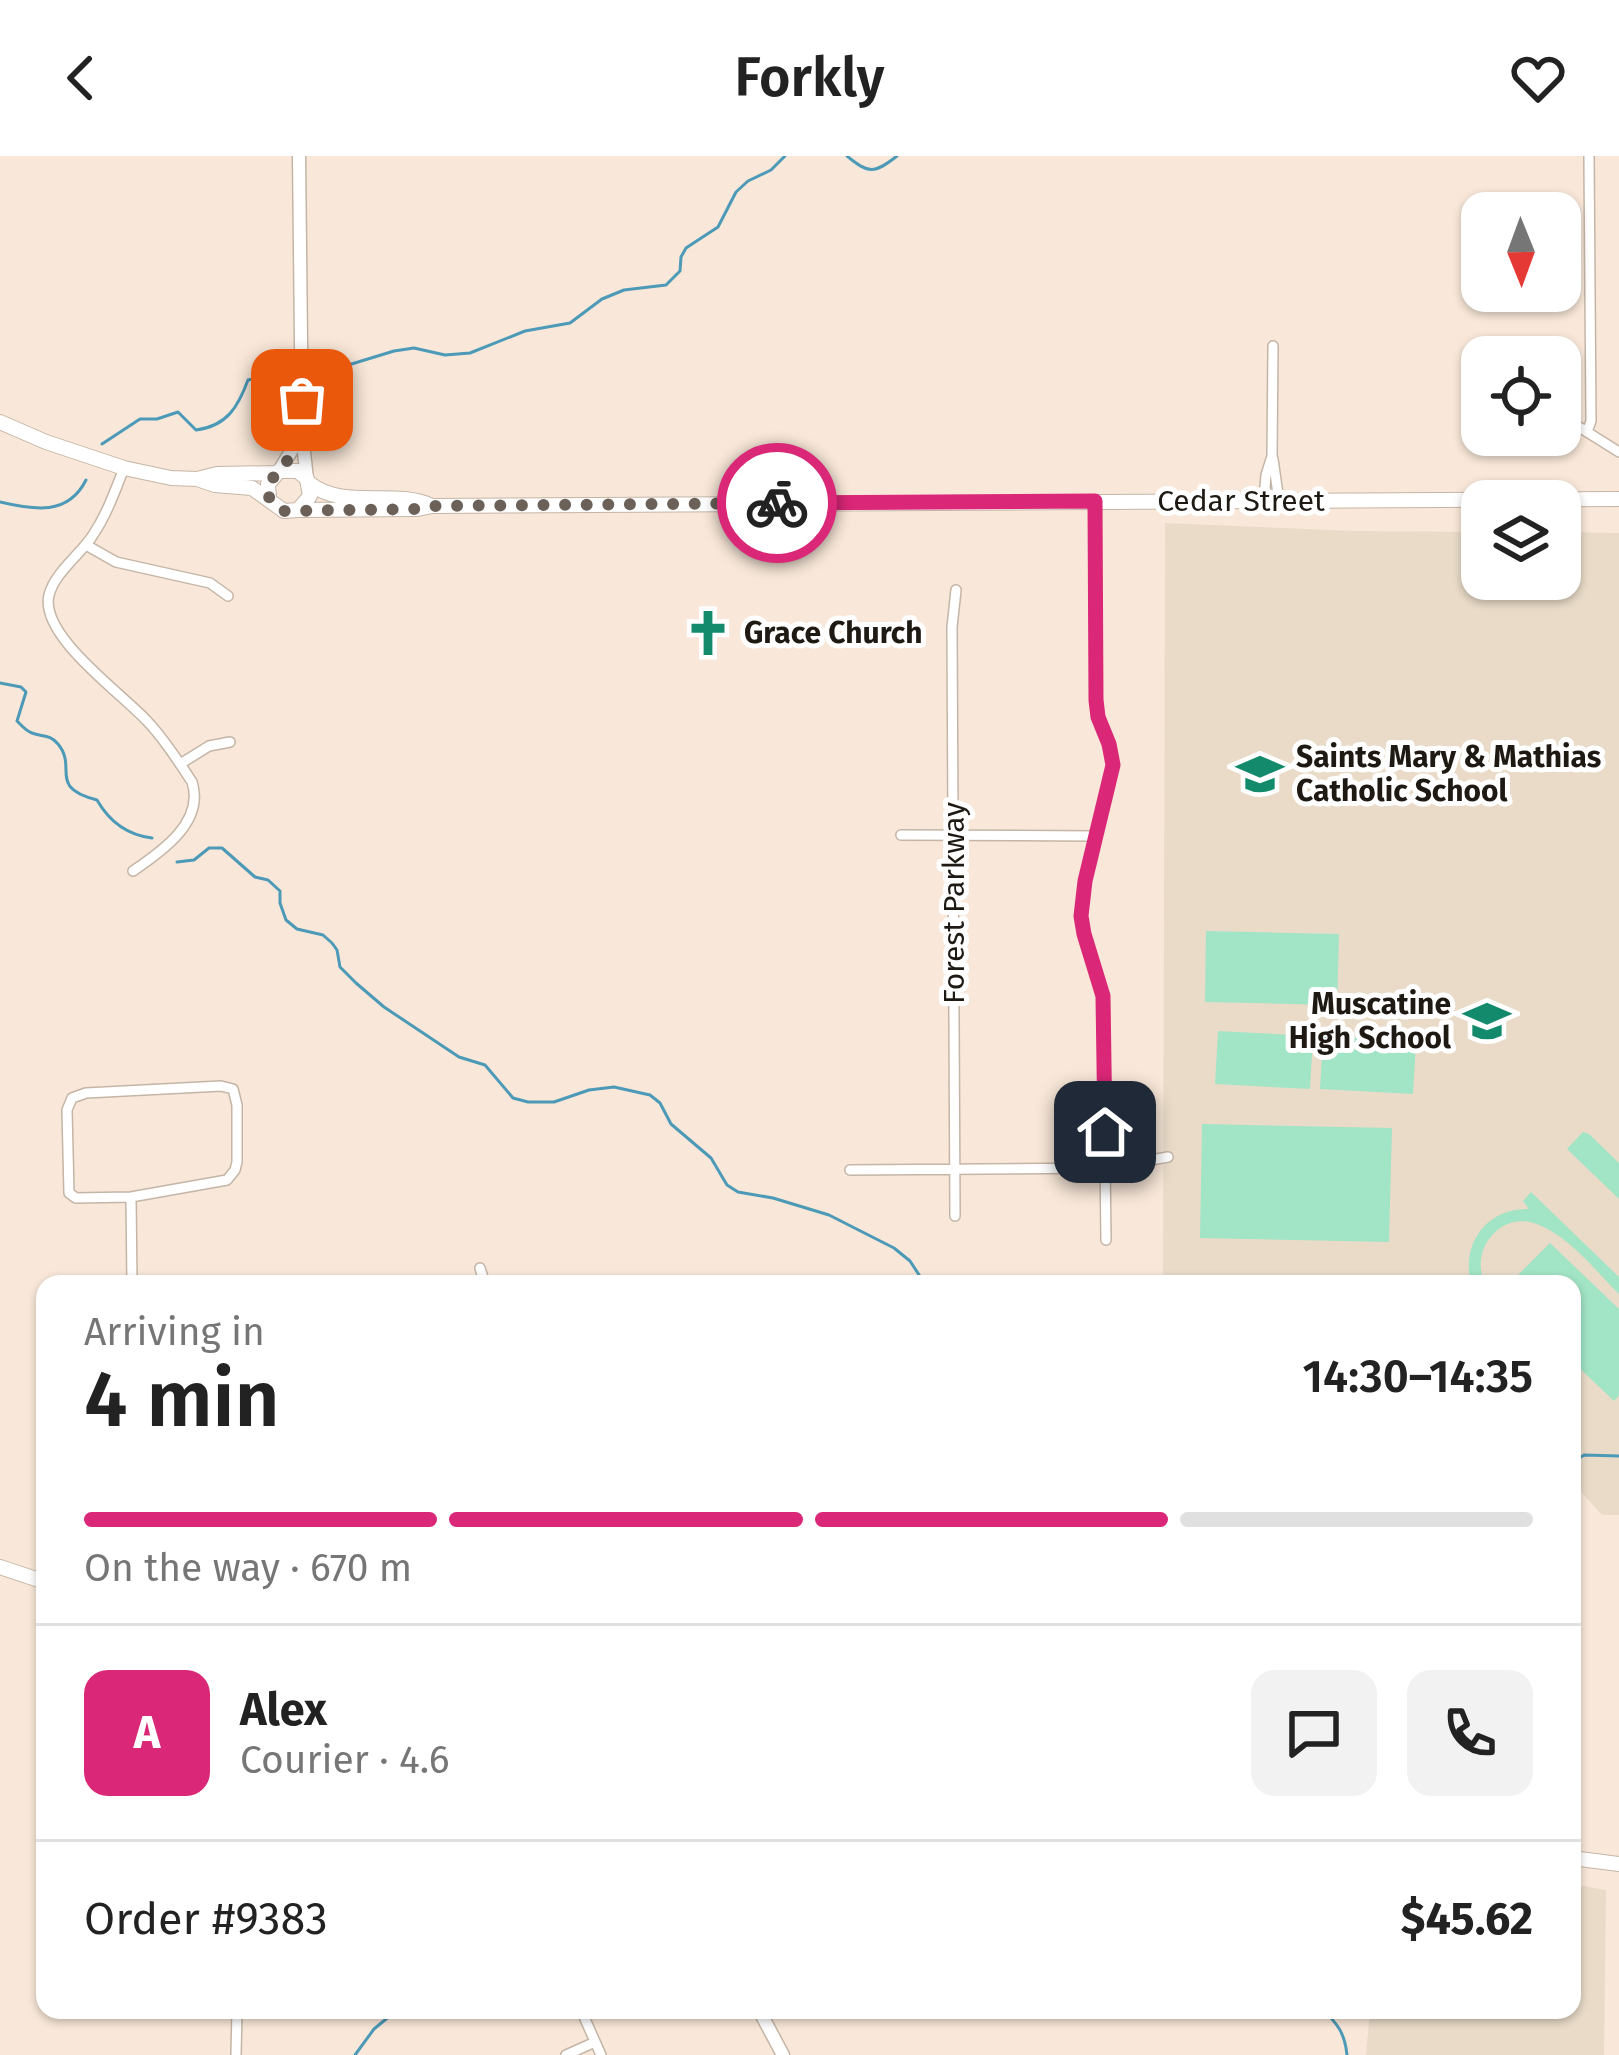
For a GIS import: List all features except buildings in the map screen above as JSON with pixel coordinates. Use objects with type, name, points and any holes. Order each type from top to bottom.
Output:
[{"type":"main road","points":[[0,422],[124,468],[252,488],[278,509],[291,512],[308,502],[308,481],[298,471],[197,479]]},
{"type":"main road","points":[[269,498],[268,484],[278,472]]},
{"type":"main road","name":"Cedar Street","points":[[308,481],[338,497],[419,500],[432,506]]},
{"type":"main road","name":"Cedar Street","points":[[298,510],[1619,499]]},
{"type":"main road","points":[[0,1567],[36,1579]]},
{"type":"main road","points":[[1581,1859],[1619,1864]]},
{"type":"street","points":[[299,156],[302,434],[308,481]]},
{"type":"street","points":[[1587,432],[1592,421],[1589,156]]},
{"type":"street","points":[[1271,501],[1266,476],[1272,456],[1273,346]]},
{"type":"street","points":[[1581,428],[1619,452]]},
{"type":"street","points":[[278,472],[302,434]]},
{"type":"street","points":[[124,468],[109,507],[86,545],[50,590],[48,608],[79,656],[142,716],[180,764],[195,792],[194,810],[186,824],[133,872]]},
{"type":"street","points":[[1095,501],[1096,700],[1113,765],[1081,916],[1103,996],[1106,1240]]},
{"type":"street","points":[[86,545],[116,562],[219,586],[228,596]]},
{"type":"street","name":"Forest Parkway","points":[[956,590],[952,627],[956,1216]]},
{"type":"street","points":[[180,764],[209,746],[230,742]]},
{"type":"street","points":[[901,835],[1097,836]]},
{"type":"street","points":[[232,1089],[237,1105],[237,1162],[232,1176],[219,1183],[131,1197],[76,1198],[69,1193],[67,1110],[72,1098],[86,1093],[232,1089]]},
{"type":"street","points":[[850,1170],[1105,1168],[1168,1156]]},
{"type":"street","points":[[131,1197],[132,1275]]},
{"type":"street","points":[[480,1268],[482,1275]]},
{"type":"street","points":[[236,2055],[238,2019]]},
{"type":"street","points":[[585,2019],[601,2055]]},
{"type":"street","points":[[764,2019],[783,2055]]},
{"type":"street","points":[[566,2055],[595,2042]]},
{"type":"shaded area","name":"Muscatine High School","points":[[1165,523],[1461,532],[1461,600],[1581,600],[1581,532],[1619,533],[1619,1515],[1602,1515],[1581,1492],[1581,1275],[1163,1275]]},
{"type":"shaded area","points":[[1581,1886],[1606,1890],[1604,2055],[1366,2055],[1369,2019],[1581,2019]]},
{"type":"green space","points":[[1206,931],[1339,934],[1337,1005],[1205,1002]]},
{"type":"green space","points":[[1218,1031],[1313,1036],[1310,1089],[1215,1084]]},
{"type":"green space","points":[[1323,1036],[1416,1041],[1413,1094],[1320,1089]]},
{"type":"green space","points":[[1202,1124],[1392,1128],[1389,1242],[1200,1238]]},
{"type":"green space","points":[[1583,1132],[1619,1163],[1619,1199],[1567,1149]]},
{"type":"green space","points":[[1531,1192],[1619,1277],[1619,1294],[1559,1236],[1523,1221],[1505,1225],[1489,1239],[1483,1250],[1482,1275],[1470,1275],[1470,1255],[1480,1231],[1500,1215],[1529,1209],[1523,1201]]},
{"type":"green space","points":[[1550,1243],[1619,1309],[1619,1395],[1614,1401],[1581,1370],[1581,1275],[1518,1275]]},
{"type":"waterway","points":[[323,380],[345,366],[394,351],[470,353],[525,331],[570,323],[602,299],[624,290],[666,285],[680,271],[686,248],[718,227],[736,192],[785,156]]},
{"type":"waterway","points":[[847,156],[872,170],[897,156]]},
{"type":"waterway","points":[[102,444],[140,419],[178,412],[196,430],[207,428],[230,414],[248,380],[268,376],[287,382]]},
{"type":"waterway","points":[[0,502],[49,508],[70,500],[86,480]]},
{"type":"waterway","points":[[0,683],[26,692],[17,721],[58,744],[73,789],[97,800],[127,830],[152,838]]},
{"type":"waterway","points":[[177,862],[194,860],[209,848],[222,848],[255,877],[268,880],[280,891],[286,920],[332,943],[340,967],[356,983],[459,1057],[485,1065],[513,1098],[554,1102],[614,1087],[650,1095],[671,1124],[711,1158],[727,1185],[738,1192],[829,1215],[894,1248],[919,1275]]},
{"type":"waterway","points":[[1581,1457],[1619,1456]]},
{"type":"waterway","points":[[355,2055],[386,2019]]},
{"type":"waterway","points":[[1332,2019],[1347,2055]]},
{"type":"way so far","points":[[302,400],[302,434],[268,484],[272,504],[284,511],[777,503]]},
{"type":"place","name":"Grace Church","points":[[708,633]]},
{"type":"place","name":"Saints Mary & Mathias Catholic School","points":[[1260,774]]},
{"type":"place","name":"Muscatine High School","points":[[1487,1021]]},
{"type":"route","points":[[777,503],[1095,501],[1096,700],[1113,765],[1081,916],[1103,996],[1105,1132]]}]
